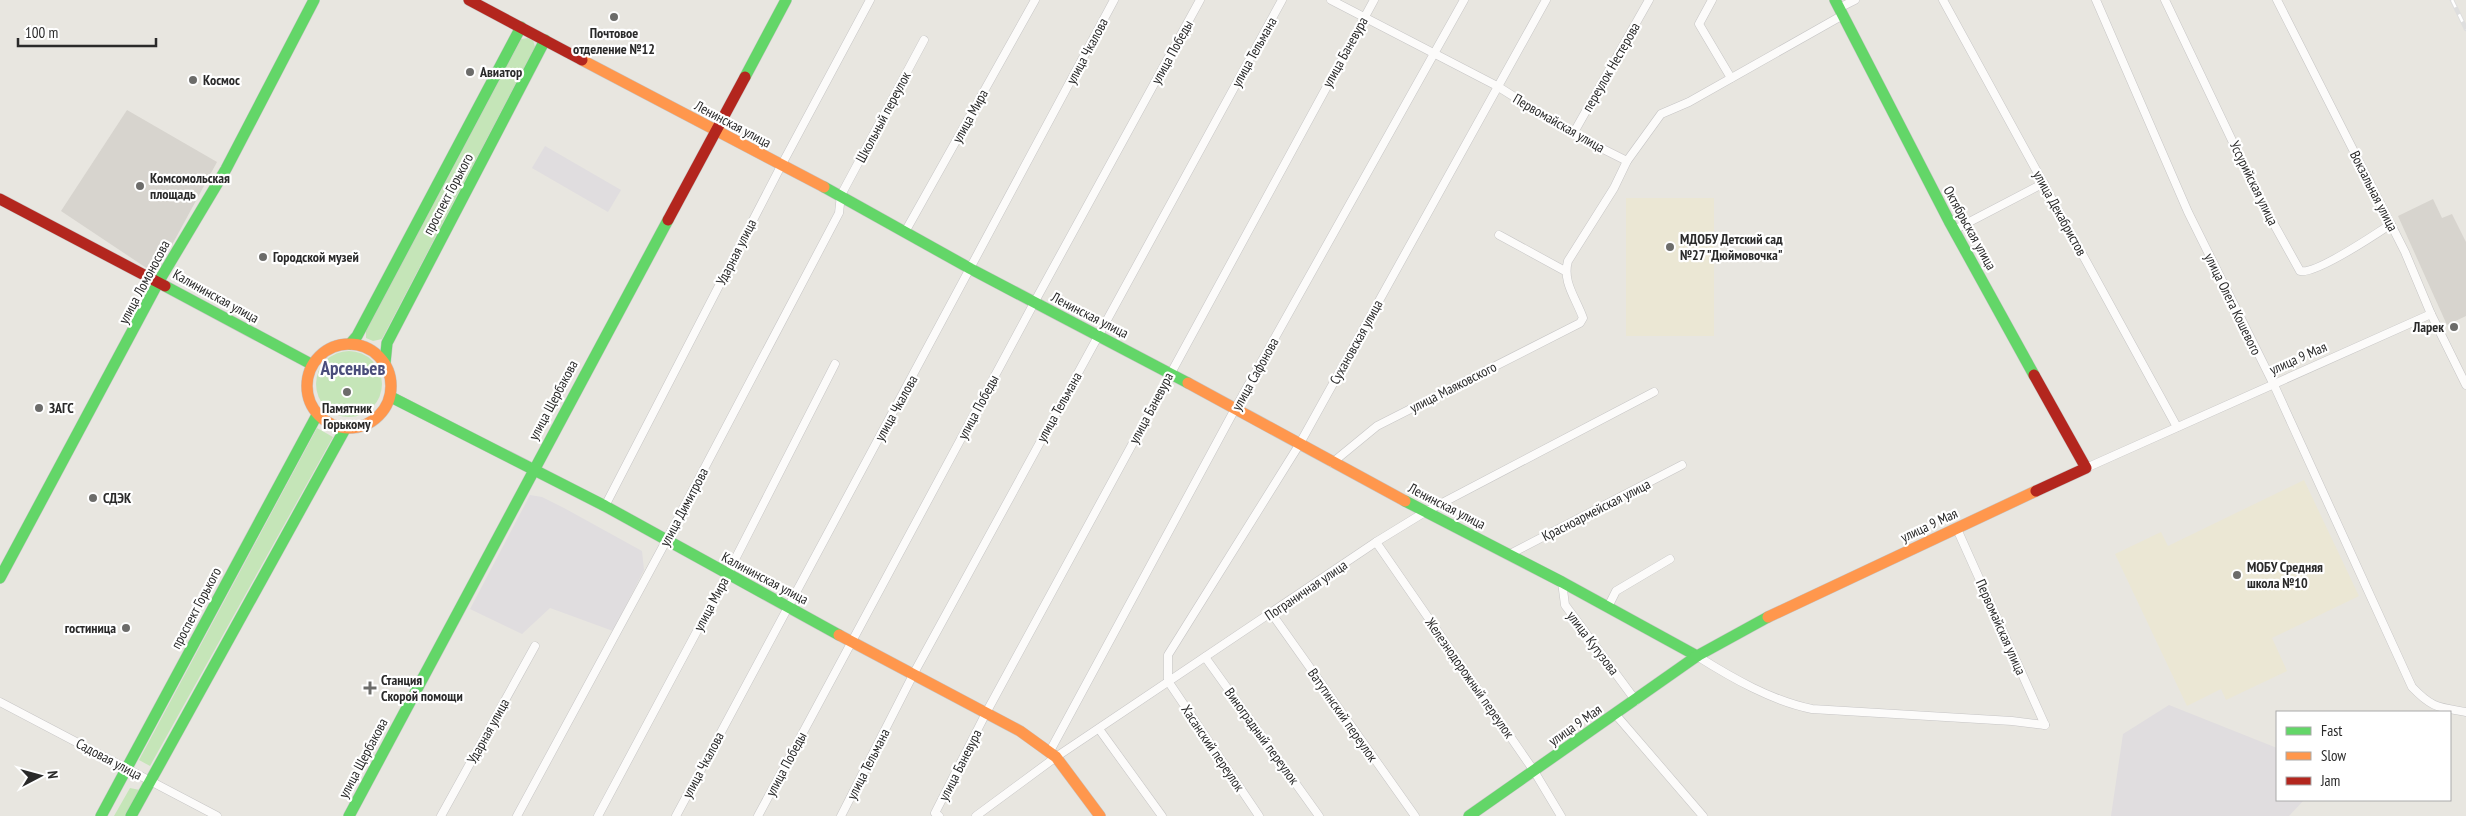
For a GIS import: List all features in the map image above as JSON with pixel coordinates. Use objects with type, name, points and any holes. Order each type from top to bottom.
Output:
[{"type":"main road","name":"улица Ломоносова","points":[[0,578],[159,281],[226,169],[314,0]]},
{"type":"main road","name":"Ленинская улица","points":[[469,0],[781,166],[842,195],[1034,303],[1170,373],[1332,463],[1510,554],[1697,656]]},
{"type":"main road","name":"улица Щербакова","points":[[349,816],[786,0]]},
{"type":"main road","name":"Октябрьская улица","points":[[1839,8],[1954,230],[2086,468]]},
{"type":"main road","name":"проспект Горького","points":[[350,344],[357,336],[521,27]]},
{"type":"main road","name":"проспект Горького","points":[[391,397],[390,376],[384,363],[387,343],[545,40]]},
{"type":"main road","name":"Калининская улица","points":[[0,199],[159,281],[269,343],[311,364]]},
{"type":"main road","points":[[384,363],[374,352],[361,345],[337,344],[325,351],[311,364],[306,391],[317,414],[331,425],[345,429],[364,426],[374,421],[382,413],[391,397]]},
{"type":"main road","name":"Калининская улица","points":[[391,397],[605,506],[727,575],[1020,731],[1053,754],[1100,816]]},
{"type":"main road","name":"проспект Горького","points":[[101,816],[317,414]]},
{"type":"main road","points":[[131,816],[345,429]]},
{"type":"main road","name":"улица 9 Мая","points":[[1469,816],[1636,701],[1697,656],[1778,611],[2086,468]]},
{"type":"street","name":"Ударная улица","points":[[605,506],[781,166],[870,0]]},
{"type":"street","name":"улица Мира","points":[[905,232],[1035,0]]},
{"type":"street","name":"улица Чкалова","points":[[676,816],[1114,0]]},
{"type":"street","name":"улица Победы","points":[[758,816],[1034,303],[1200,0]]},
{"type":"street","name":"улица Тельмана","points":[[841,816],[914,673],[1282,0]]},
{"type":"street","name":"Первомайская улица","points":[[1331,0],[1497,86],[1573,134],[1627,161]]},
{"type":"street","name":"улица Баневура","points":[[940,816],[935,813],[986,713],[1374,0]]},
{"type":"street","name":"улица Сафонова","points":[[1053,754],[1235,409],[1464,0]]},
{"type":"street","name":"Сухановская улица","points":[[1168,681],[1168,656],[1298,445],[1546,0]]},
{"type":"street","name":"переулок Нестерова","points":[[1573,134],[1649,0]]},
{"type":"street","points":[[1712,0],[1699,24],[1731,78]]},
{"type":"street","points":[[1499,235],[1565,271],[1568,261],[1614,188],[1627,161],[1661,114],[1689,102],[1731,78],[1839,8],[1856,0]]},
{"type":"street","name":"улица Декабристов","points":[[1943,0],[2177,426]]},
{"type":"street","name":"улица Олега Кошевого","points":[[2096,0],[2188,212],[2274,385],[2412,687],[2435,707],[2466,712]]},
{"type":"street","name":"Уссурийская улица","points":[[2165,0],[2260,199],[2300,271],[2310,271],[2344,254],[2391,224]]},
{"type":"street","name":"Вокзальная улица","points":[[2277,0],[2391,224],[2466,385]]},
{"type":"street","name":"Школьный переулок","points":[[842,195],[924,40]]},
{"type":"street","points":[[1954,230],[2044,184]]},
{"type":"street","name":"улица Димитрова","points":[[517,816],[666,541],[839,213],[842,195]]},
{"type":"street","name":"улица Маяковского","points":[[1332,463],[1377,426],[1580,323],[1583,318],[1570,292],[1565,271]]},
{"type":"street","name":"улица 9 Мая","points":[[2086,468],[2432,314]]},
{"type":"street","name":"улица Мира","points":[[598,816],[727,575],[835,364]]},
{"type":"street","name":"Пограничная улица","points":[[976,816],[1053,754],[1099,729],[1376,542],[1426,512],[1654,392]]},
{"type":"street","name":"Красноармейская улица","points":[[1510,554],[1682,465]]},
{"type":"street","name":"Первомайская улица","points":[[1697,656],[1752,686],[1796,706],[1812,709],[2012,721],[2045,725],[1957,529]]},
{"type":"street","name":"Железнодорожный переулок","points":[[1376,542],[1534,771],[1561,816]]},
{"type":"street","points":[[1608,607],[1616,592],[1670,559]]},
{"type":"street","name":"улица Кутузова","points":[[1562,582],[1565,605],[1636,701]]},
{"type":"street","name":"Ватутинский переулок","points":[[1272,614],[1415,816]]},
{"type":"street","name":"Ударная улица","points":[[441,816],[535,646]]},
{"type":"street","name":"Виноградный переулок","points":[[1205,657],[1319,816]]},
{"type":"street","name":"Хасанский переулок","points":[[1168,681],[1258,816]]},
{"type":"street","name":"Садовая улица","points":[[0,702],[217,816]]},
{"type":"street","points":[[1616,714],[1703,816]]},
{"type":"street","points":[[1099,729],[1162,816]]},
{"type":"shaded area","name":"Комсомольская площадь","points":[[127,110],[217,162],[160,267],[154,270],[148,269],[61,211]]},
{"type":"shaded area","points":[[545,146],[621,190],[608,212],[532,168]]},
{"type":"shaded area","name":"МДОБУ Детский сад №27 \"Дюймовочка\"","points":[[1626,198],[1714,198],[1714,336],[1626,336]]},
{"type":"shaded area","points":[[2433,199],[2442,218],[2452,214],[2466,242],[2466,316],[2447,325],[2398,216]]},
{"type":"shaded area","name":"МОБУ Средняя школа №10","points":[[2304,480],[2359,596],[2272,638],[2287,671],[2226,700],[2221,689],[2187,706],[2115,554],[2161,532],[2168,546]]},
{"type":"shaded area","points":[[530,495],[542,497],[564,508],[642,551],[644,570],[613,631],[550,608],[522,634],[470,609]]},
{"type":"shaded area","points":[[2169,705],[2276,748],[2276,801],[2303,801],[2289,816],[2111,816],[2123,734]]},
{"type":"green space","points":[[528,38],[533,40],[535,47],[382,339],[373,341],[366,338],[366,329],[521,39]]},
{"type":"green space","points":[[343,351],[355,351],[367,356],[377,366],[382,378],[380,397],[367,412],[355,417],[343,417],[331,412],[321,402],[316,390],[316,378],[321,366],[331,356]]},
{"type":"green space","points":[[317,428],[333,437],[150,766],[139,760]]},
{"type":"green space","points":[[130,788],[140,790],[126,816],[114,816]]},
{"type":"railway","points":[[2452,0],[2466,29]]},
{"type":"traffic: fast","points":[[0,578],[159,281],[226,169],[314,0]]},
{"type":"traffic: fast","points":[[745,77],[786,0]]},
{"type":"traffic: fast","points":[[1835,0],[1949,221],[2034,375]]},
{"type":"traffic: fast","points":[[350,344],[357,336],[521,27]]},
{"type":"traffic: fast","points":[[385,363],[387,343],[545,40]]},
{"type":"traffic: fast","points":[[824,187],[971,269],[1188,383]]},
{"type":"traffic: fast","points":[[349,816],[668,220]]},
{"type":"traffic: fast","points":[[165,286],[311,364]]},
{"type":"traffic: fast","points":[[391,397],[605,506],[839,635]]},
{"type":"traffic: fast","points":[[101,816],[317,415]]},
{"type":"traffic: fast","points":[[131,816],[345,429]]},
{"type":"traffic: fast","points":[[1405,501],[1562,582],[1697,656]]},
{"type":"traffic: fast","points":[[1469,816],[1697,656],[1768,617]]},
{"type":"traffic: slow","points":[[582,60],[824,187]]},
{"type":"traffic: slow","points":[[341,344],[357,344],[373,351],[384,362],[391,378],[391,386],[388,402],[379,416],[373,421],[357,428],[341,428],[325,421],[314,410],[307,394],[307,378],[314,362],[325,351],[341,344]]},
{"type":"traffic: slow","points":[[1188,383],[1405,501]]},
{"type":"traffic: slow","points":[[1768,617],[2036,491]]},
{"type":"traffic: slow","points":[[839,635],[1020,731],[1056,757],[1100,816]]},
{"type":"traffic: jam","points":[[469,0],[582,60]]},
{"type":"traffic: jam","points":[[668,220],[745,77]]},
{"type":"traffic: jam","points":[[0,199],[165,286]]},
{"type":"traffic: jam","points":[[2034,375],[2086,468],[2036,491]]},
{"type":"place","name":"Почтовое отделение №12","points":[[614,17]]},
{"type":"place","name":"Авиатор","points":[[470,72]]},
{"type":"place","name":"Космос","points":[[193,80]]},
{"type":"place","name":"Комсомольская площадь","points":[[140,186]]},
{"type":"place","name":"МДОБУ Детский сад №27 \"Дюймовочка\"","points":[[1670,247]]},
{"type":"place","name":"Городской музей","points":[[263,257]]},
{"type":"place","name":"Ларек","points":[[2454,327]]},
{"type":"place","name":"Памятник Горькому","points":[[347,392]]},
{"type":"place","name":"ЗАГС","points":[[39,408]]},
{"type":"place","name":"СДЭК","points":[[93,498]]},
{"type":"place","name":"МОБУ Средняя школа №10","points":[[2237,575]]},
{"type":"place","name":"гостиница","points":[[126,628]]},
{"type":"place","name":"Станция Скорой помощи","points":[[370,688]]},
{"type":"district","name":"Арсеньев","points":[[353,368]]}]
